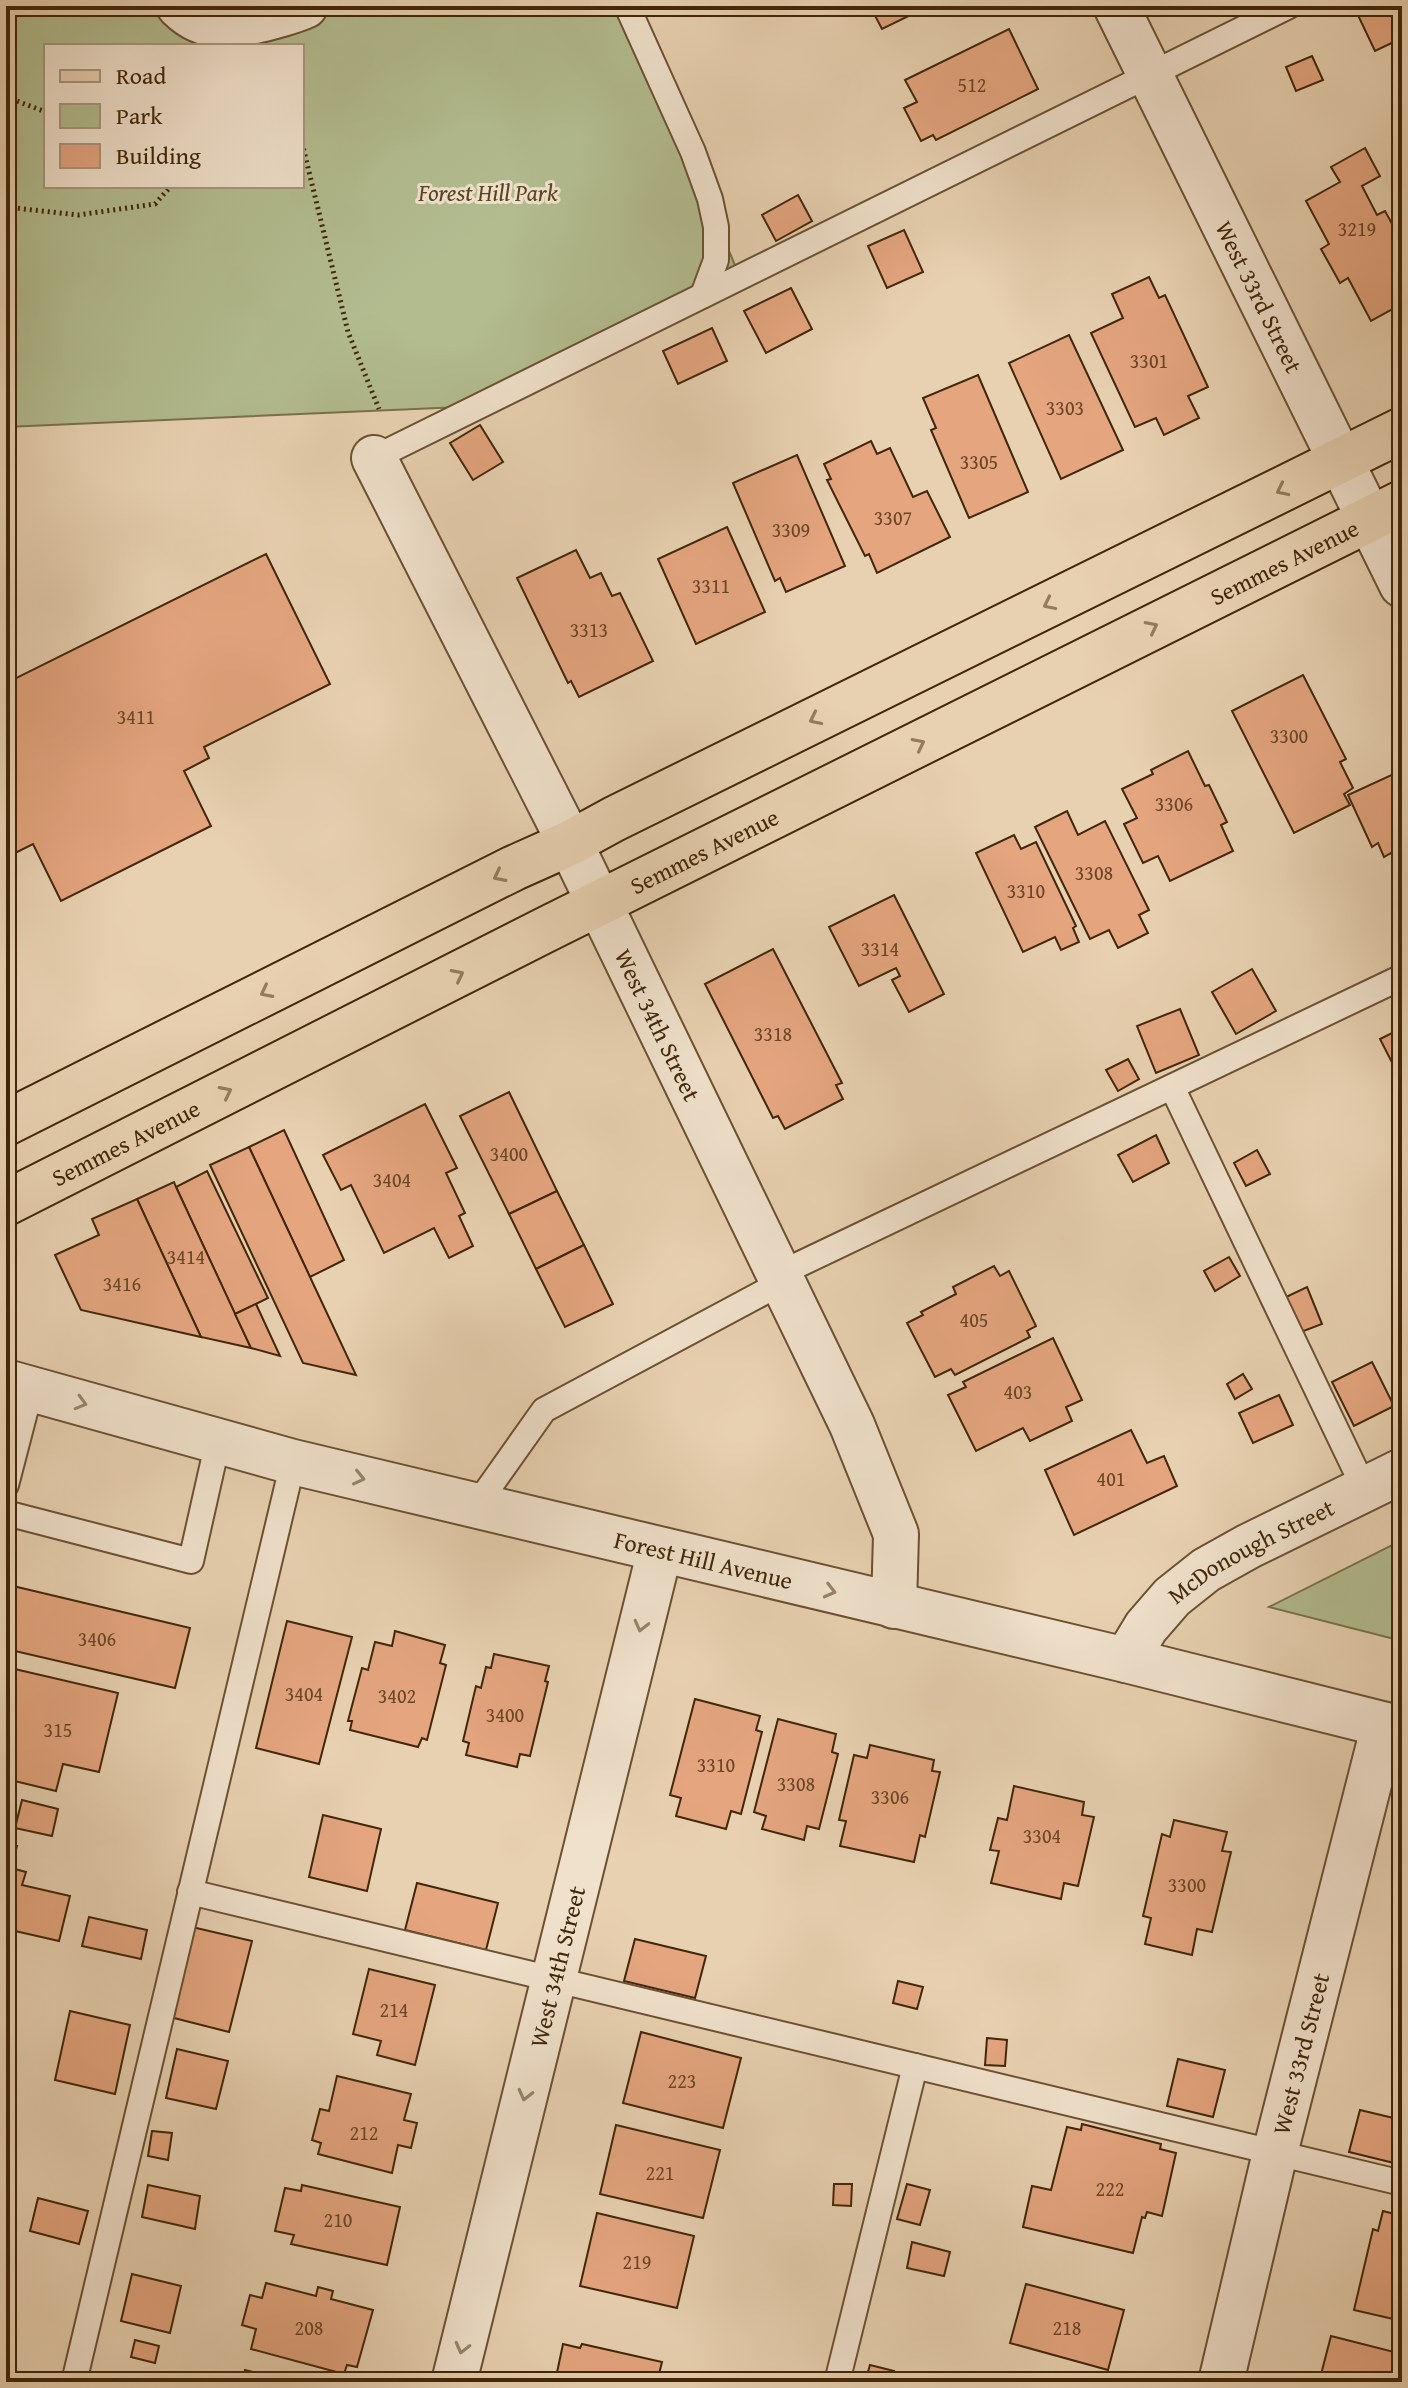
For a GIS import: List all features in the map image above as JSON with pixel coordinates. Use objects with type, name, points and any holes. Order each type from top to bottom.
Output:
[{"type":"main road","points":[[6,1123],[514,868],[1402,430]]},
{"type":"main road","name":"Semmes Avenue","points":[[6,1203],[1386,511]]},
{"type":"street","points":[[192,15],[228,26],[253,23],[305,6]]},
{"type":"street","name":"West 33rd Street","points":[[1116,6],[1340,461],[1386,511],[1402,585]]},
{"type":"street","name":"West 34th Street","points":[[384,452],[852,1425],[896,1534],[894,1606]]},
{"type":"street","name":"Forest Hill Avenue","points":[[18,1385],[293,1462],[1126,1660],[1393,1727]]},
{"type":"street","name":"McDonough Street","points":[[1126,1660],[1146,1627],[1172,1597],[1206,1570],[1384,1480]]},
{"type":"street","name":"West 34th Street","points":[[454,2382],[660,1550]]},
{"type":"street","name":"West 33rd Street","points":[[1221,2382],[1275,2153],[1393,1727]]},
{"type":"lane","points":[[627,6],[693,152],[710,199],[716,227],[716,260],[703,295]]},
{"type":"lane","points":[[384,452],[1289,6]]},
{"type":"lane","points":[[476,1506],[544,1410],[781,1278],[1402,977]]},
{"type":"lane","points":[[1172,1087],[1384,1480]]},
{"type":"lane","points":[[6,1485],[18,1385]]},
{"type":"lane","points":[[6,1513],[191,1561],[218,1441]]},
{"type":"lane","points":[[74,2382],[293,1462]]},
{"type":"lane","points":[[190,1892],[1402,2183]]},
{"type":"lane","points":[[837,2382],[915,2066]]},
{"type":"path","points":[[6,97],[44,111]]},
{"type":"path","points":[[304,151],[348,332],[384,452]]},
{"type":"path","points":[[6,207],[78,215],[155,204],[169,188]]},
{"type":"green space","name":"Forest Hill Park","points":[[6,6],[627,6],[742,282],[461,407],[6,427]]},
{"type":"green space","points":[[1402,1540],[1402,1641],[1269,1607]]},
{"type":"building","points":[[870,6],[929,6],[882,29]]},
{"type":"building","points":[[1361,6],[1391,6],[1402,28],[1402,38],[1375,51],[1355,9]]},
{"type":"building","points":[[1009,29],[1038,89],[936,140],[933,135],[921,141],[904,108],[917,102],[905,80]]},
{"type":"building","points":[[1312,56],[1323,80],[1296,91],[1286,67]]},
{"type":"building","points":[[1365,148],[1380,176],[1362,186],[1377,215],[1385,211],[1402,242],[1402,304],[1371,321],[1348,278],[1340,283],[1321,249],[1329,244],[1306,201],[1340,182],[1331,167]]},
{"type":"building","points":[[798,195],[812,221],[776,241],[762,215]]},
{"type":"building","points":[[904,230],[923,272],[887,288],[868,246]]},
{"type":"building","points":[[1149,277],[1159,298],[1165,295],[1208,387],[1188,396],[1199,418],[1164,435],[1156,418],[1135,427],[1091,333],[1123,318],[1112,294]]},
{"type":"building","points":[[791,288],[812,329],[766,353],[744,311]]},
{"type":"building","points":[[712,328],[727,361],[678,384],[663,351]]},
{"type":"building","points":[[1069,335],[1123,450],[1061,479],[1009,363]]},
{"type":"building","points":[[978,375],[1028,492],[969,518],[931,430],[936,428],[923,398]]},
{"type":"building","points":[[480,425],[503,462],[473,480],[450,443]]},
{"type":"building","points":[[871,441],[877,454],[890,448],[913,497],[927,491],[950,537],[877,573],[869,554],[865,556],[827,480],[831,479],[824,464]]},
{"type":"building","points":[[797,455],[845,566],[786,592],[780,578],[775,581],[733,483]]},
{"type":"building","points":[[727,527],[765,612],[696,644],[658,559]]},
{"type":"building","points":[[576,550],[590,578],[601,573],[612,596],[620,593],[653,661],[579,697],[571,681],[568,683],[517,578]]},
{"type":"building","points":[[266,554],[330,684],[204,747],[209,758],[184,771],[211,826],[61,901],[33,844],[7,857],[6,854],[6,683]]},
{"type":"building","points":[[1303,675],[1346,759],[1340,762],[1353,788],[1344,794],[1350,805],[1294,833],[1232,711]]},
{"type":"building","points":[[1188,751],[1227,822],[1221,825],[1233,851],[1170,881],[1158,856],[1143,863],[1124,824],[1137,818],[1122,789],[1153,774],[1151,770]]},
{"type":"building","points":[[1398,772],[1402,781],[1402,855],[1394,859],[1391,853],[1384,857],[1378,843],[1372,847],[1348,795]]},
{"type":"building","points":[[1067,811],[1078,835],[1105,821],[1149,910],[1139,915],[1148,933],[1118,948],[1109,930],[1090,939],[1035,827]]},
{"type":"building","points":[[1014,835],[1021,849],[1036,842],[1076,926],[1073,928],[1079,942],[1061,950],[1055,937],[1023,952],[976,853]]},
{"type":"building","points":[[894,895],[944,994],[909,1012],[892,980],[900,976],[896,968],[859,986],[829,927]]},
{"type":"building","points":[[773,949],[842,1083],[836,1085],[843,1099],[785,1129],[778,1116],[773,1118],[705,984]]},
{"type":"building","points":[[1252,969],[1276,1011],[1236,1034],[1212,992]]},
{"type":"building","points":[[1180,1009],[1199,1055],[1156,1073],[1137,1026]]},
{"type":"building","points":[[1402,1028],[1402,1082],[1380,1039]]},
{"type":"building","points":[[1128,1059],[1139,1079],[1118,1091],[1106,1070]]},
{"type":"building","points":[[509,1092],[557,1191],[509,1214],[460,1116]]},
{"type":"building","points":[[425,1104],[457,1168],[446,1173],[465,1213],[459,1216],[473,1246],[449,1258],[434,1228],[384,1253],[351,1185],[341,1190],[323,1155]]},
{"type":"building","points":[[284,1130],[344,1260],[310,1277],[249,1147]]},
{"type":"building","points":[[1156,1135],[1169,1163],[1133,1182],[1118,1155]]},
{"type":"building","points":[[249,1147],[356,1375],[303,1363],[210,1165]]},
{"type":"building","points":[[1257,1150],[1270,1174],[1246,1186],[1234,1163]]},
{"type":"building","points":[[207,1171],[268,1298],[235,1314],[176,1187]]},
{"type":"building","points":[[174,1182],[251,1348],[201,1337],[137,1199]]},
{"type":"building","points":[[557,1191],[584,1245],[536,1269],[509,1214]]},
{"type":"building","points":[[137,1199],[201,1337],[81,1310],[55,1255],[99,1235],[92,1219]]},
{"type":"building","points":[[584,1245],[613,1304],[565,1327],[536,1269]]},
{"type":"building","points":[[1229,1257],[1240,1276],[1215,1291],[1204,1271]]},
{"type":"building","points":[[994,1266],[1000,1276],[1009,1271],[1036,1326],[1027,1331],[1030,1337],[955,1375],[951,1369],[935,1377],[907,1323],[956,1294],[953,1287]]},
{"type":"building","points":[[1307,1287],[1322,1324],[1301,1332],[1286,1297]]},
{"type":"building","points":[[256,1304],[280,1356],[251,1348],[235,1314]]},
{"type":"building","points":[[1053,1338],[1082,1400],[1066,1407],[1072,1421],[1030,1441],[1023,1428],[976,1451],[948,1395],[966,1387],[963,1382]]},
{"type":"building","points":[[1372,1362],[1394,1406],[1354,1426],[1332,1382]]},
{"type":"building","points":[[1243,1374],[1252,1389],[1235,1399],[1227,1384]]},
{"type":"building","points":[[1279,1395],[1293,1425],[1253,1443],[1239,1413]]},
{"type":"building","points":[[1131,1430],[1147,1463],[1164,1456],[1177,1486],[1074,1535],[1045,1470]]},
{"type":"building","points":[[13,1586],[190,1628],[175,1688],[6,1649],[6,1615]]},
{"type":"building","points":[[287,1621],[352,1637],[319,1764],[256,1748]]},
{"type":"building","points":[[395,1631],[445,1645],[440,1663],[446,1665],[427,1740],[422,1738],[418,1747],[350,1730],[352,1721],[348,1721],[362,1668],[368,1670],[375,1642],[392,1646]]},
{"type":"building","points":[[494,1654],[549,1666],[530,1756],[520,1754],[517,1767],[466,1755],[469,1743],[463,1741],[476,1686],[481,1688],[486,1667],[491,1668]]},
{"type":"building","points":[[6,1667],[118,1693],[99,1772],[63,1764],[56,1791],[6,1779]]},
{"type":"building","points":[[695,1699],[760,1716],[756,1730],[762,1732],[741,1814],[731,1811],[726,1829],[676,1816],[681,1798],[670,1795]]},
{"type":"building","points":[[778,1719],[836,1734],[832,1752],[838,1754],[819,1829],[807,1826],[804,1840],[762,1829],[766,1816],[754,1812]]},
{"type":"building","points":[[870,1745],[934,1760],[932,1771],[940,1772],[925,1837],[920,1835],[914,1862],[840,1846],[846,1821],[839,1820],[854,1755],[867,1758]]},
{"type":"building","points":[[1014,1786],[1084,1802],[1082,1815],[1094,1817],[1078,1886],[1064,1883],[1061,1899],[991,1883],[999,1851],[990,1850],[998,1818],[1007,1820]]},
{"type":"building","points":[[22,1800],[58,1809],[52,1836],[15,1828]]},
{"type":"building","points":[[323,1815],[381,1829],[367,1891],[309,1877]]},
{"type":"building","points":[[1174,1820],[1227,1832],[1222,1851],[1231,1852],[1212,1932],[1197,1929],[1192,1955],[1145,1944],[1151,1918],[1143,1916],[1162,1834],[1170,1837]]},
{"type":"building","points":[[6,1843],[17,1846],[11,1868],[26,1872],[22,1885],[70,1896],[59,1941],[6,1929]]},
{"type":"building","points":[[417,1883],[498,1903],[486,1950],[405,1930]]},
{"type":"building","points":[[89,1917],[147,1930],[141,1959],[82,1946]]},
{"type":"building","points":[[192,1927],[252,1941],[229,2032],[170,2017]]},
{"type":"building","points":[[635,1939],[706,1956],[695,1998],[624,1981]]},
{"type":"building","points":[[369,1969],[435,1985],[415,2065],[377,2055],[381,2041],[353,2034]]},
{"type":"building","points":[[898,1981],[923,1987],[917,2009],[893,2003]]},
{"type":"building","points":[[70,2011],[130,2025],[115,2094],[55,2080]]},
{"type":"building","points":[[641,2032],[741,2058],[723,2128],[623,2103]]},
{"type":"building","points":[[987,2038],[1007,2040],[1005,2066],[985,2065]]},
{"type":"building","points":[[177,2049],[228,2061],[216,2109],[166,2098]]},
{"type":"building","points":[[1178,2059],[1225,2070],[1213,2117],[1167,2106]]},
{"type":"building","points":[[337,2076],[411,2094],[404,2120],[417,2123],[411,2148],[398,2145],[392,2173],[318,2154],[321,2143],[312,2140],[320,2109],[329,2111]]},
{"type":"building","points":[[1360,2110],[1402,2120],[1394,2163],[1349,2152]]},
{"type":"building","points":[[1082,2124],[1161,2144],[1160,2149],[1176,2153],[1162,2216],[1147,2212],[1145,2218],[1142,2217],[1133,2253],[1023,2227],[1032,2186],[1051,2190],[1067,2127],[1081,2130]]},
{"type":"building","points":[[616,2125],[720,2150],[703,2218],[600,2194]]},
{"type":"building","points":[[152,2131],[172,2133],[168,2160],[148,2156]]},
{"type":"building","points":[[834,2184],[852,2184],[851,2206],[833,2205]]},
{"type":"building","points":[[907,2184],[930,2190],[920,2225],[897,2219]]},
{"type":"building","points":[[148,2185],[200,2196],[195,2229],[142,2217]]},
{"type":"building","points":[[302,2185],[400,2207],[387,2265],[291,2244],[294,2235],[275,2231],[285,2188],[301,2191]]},
{"type":"building","points":[[38,2198],[88,2211],[79,2244],[30,2231]]},
{"type":"building","points":[[1383,2211],[1402,2216],[1402,2321],[1354,2310],[1373,2229],[1378,2231]]},
{"type":"building","points":[[597,2213],[694,2236],[677,2308],[580,2286]]},
{"type":"building","points":[[912,2242],[950,2252],[944,2276],[907,2268]]},
{"type":"building","points":[[132,2274],[181,2286],[170,2333],[121,2321]]},
{"type":"building","points":[[266,2283],[316,2296],[318,2287],[333,2291],[331,2299],[373,2310],[357,2367],[347,2365],[344,2374],[251,2349],[256,2329],[242,2325],[250,2295],[262,2298]]},
{"type":"building","points":[[1026,2284],[1124,2310],[1108,2370],[1010,2343]]},
{"type":"building","points":[[1331,2336],[1402,2354],[1402,2382],[1319,2382]]},
{"type":"building","points":[[135,2340],[159,2346],[155,2363],[131,2357]]},
{"type":"building","points":[[563,2344],[580,2348],[582,2344],[662,2362],[657,2382],[555,2382]]},
{"type":"building","points":[[870,2365],[894,2371],[891,2382],[865,2382]]},
{"type":"building","points":[[245,2370],[293,2382],[242,2382]]}]
